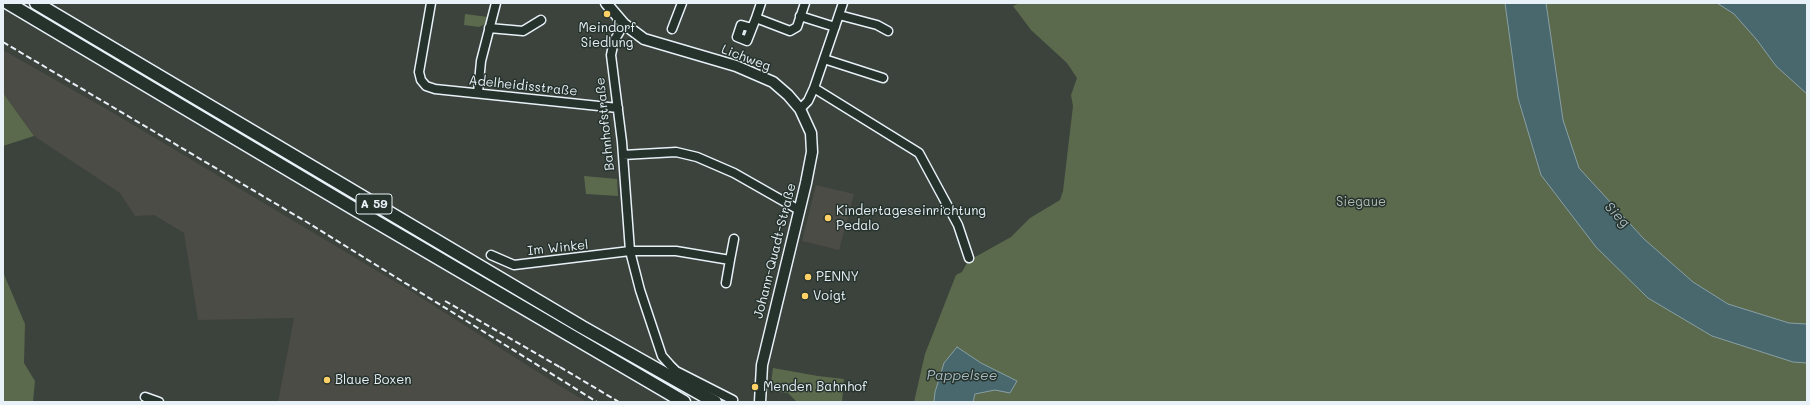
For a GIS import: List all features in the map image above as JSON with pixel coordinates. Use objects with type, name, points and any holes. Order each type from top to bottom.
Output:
[{"type":"highway","name":"A 59","points":[[8,3],[684,402]]},
{"type":"highway","name":"A 59","points":[[36,3],[575,323],[715,402]]},
{"type":"main road","points":[[606,3],[624,24]]},
{"type":"main road","name":"Lichweg","points":[[624,24],[644,39],[659,45],[729,64],[761,76],[782,89],[800,109]]},
{"type":"main road","name":"Johann-Quadt-Straße","points":[[760,402],[762,365],[765,349],[812,152],[811,133],[800,109]]},
{"type":"street","name":"Adelheidisstraße","points":[[431,3],[419,72],[421,80],[426,86],[435,89],[618,108]]},
{"type":"street","points":[[478,93],[481,61],[496,3]]},
{"type":"street","points":[[672,29],[682,3]]},
{"type":"street","points":[[752,28],[762,3]]},
{"type":"street","points":[[756,18],[790,31],[797,27],[804,3]]},
{"type":"street","points":[[800,109],[808,100],[814,88],[843,3]]},
{"type":"street","points":[[839,15],[878,25],[888,31]]},
{"type":"street","points":[[800,16],[835,27]]},
{"type":"street","points":[[489,28],[523,31],[542,20]]},
{"type":"street","name":"Bahnhofstraße","points":[[624,24],[614,41],[611,54],[618,108],[630,251],[640,290],[662,356],[676,371],[733,400]]},
{"type":"street","points":[[824,59],[884,78]]},
{"type":"street","points":[[814,88],[919,153],[958,225],[969,258]]},
{"type":"street","points":[[622,155],[676,152],[692,155],[734,172],[799,210]]},
{"type":"street","points":[[726,283],[734,239]]},
{"type":"street","points":[[630,251],[676,251],[730,260]]},
{"type":"street","name":"Im Winkel","points":[[492,255],[514,265],[630,251]]},
{"type":"street","points":[[145,397],[159,402]]},
{"type":"shaded area","points":[[3,50],[120,117],[414,293],[587,402],[278,402],[294,318],[198,320],[184,233],[154,215],[135,216],[120,193],[34,136],[3,93]]},
{"type":"shaded area","name":"Kindertageseinrichtung Pedalo","points":[[816,185],[854,194],[839,250],[802,241]]},
{"type":"green space","name":"Siegaue","points":[[1020,3],[1807,3],[1807,402],[914,402],[925,354],[956,275],[962,272],[968,261],[1011,237],[1030,218],[1060,200],[1063,191],[1073,106],[1071,95],[1077,78],[1067,63],[1031,30],[1013,6]]},
{"type":"green space","points":[[465,14],[488,17],[486,24],[479,27],[464,25]]},
{"type":"green space","points":[[3,93],[34,136],[3,146]]},
{"type":"green space","points":[[584,176],[617,179],[618,196],[586,194]]},
{"type":"green space","points":[[3,272],[25,324],[24,363],[35,381],[33,402],[3,402]]},
{"type":"green space","points":[[773,368],[844,379],[842,402],[797,402],[788,393],[770,391]]},
{"type":"water","name":"Sieg","points":[[1505,3],[1546,3],[1563,120],[1579,168],[1644,239],[1693,282],[1728,304],[1789,323],[1807,324],[1807,363],[1793,362],[1712,336],[1648,298],[1596,247],[1541,175],[1518,98]]},
{"type":"water","points":[[1717,3],[1807,3],[1807,94],[1776,66],[1757,40],[1734,14]]},
{"type":"water","name":"Pappelsee","points":[[957,347],[981,363],[1017,381],[1010,393],[995,390],[975,394],[973,402],[934,402],[935,392],[944,363]]},
{"type":"railway","points":[[3,42],[310,224],[597,402]]},
{"type":"railway","points":[[445,301],[565,370]]},
{"type":"railway","points":[[560,367],[619,402]]},
{"type":"place","name":"Meindorf Siedlung","points":[[607,14]]},
{"type":"place","name":"Kindertageseinrichtung Pedalo","points":[[828,218]]},
{"type":"place","name":"PENNY","points":[[808,277]]},
{"type":"place","name":"Voigt","points":[[805,296]]},
{"type":"place","name":"Blaue Boxen","points":[[327,380]]},
{"type":"place","name":"Menden Bahnhof","points":[[755,387]]}]
